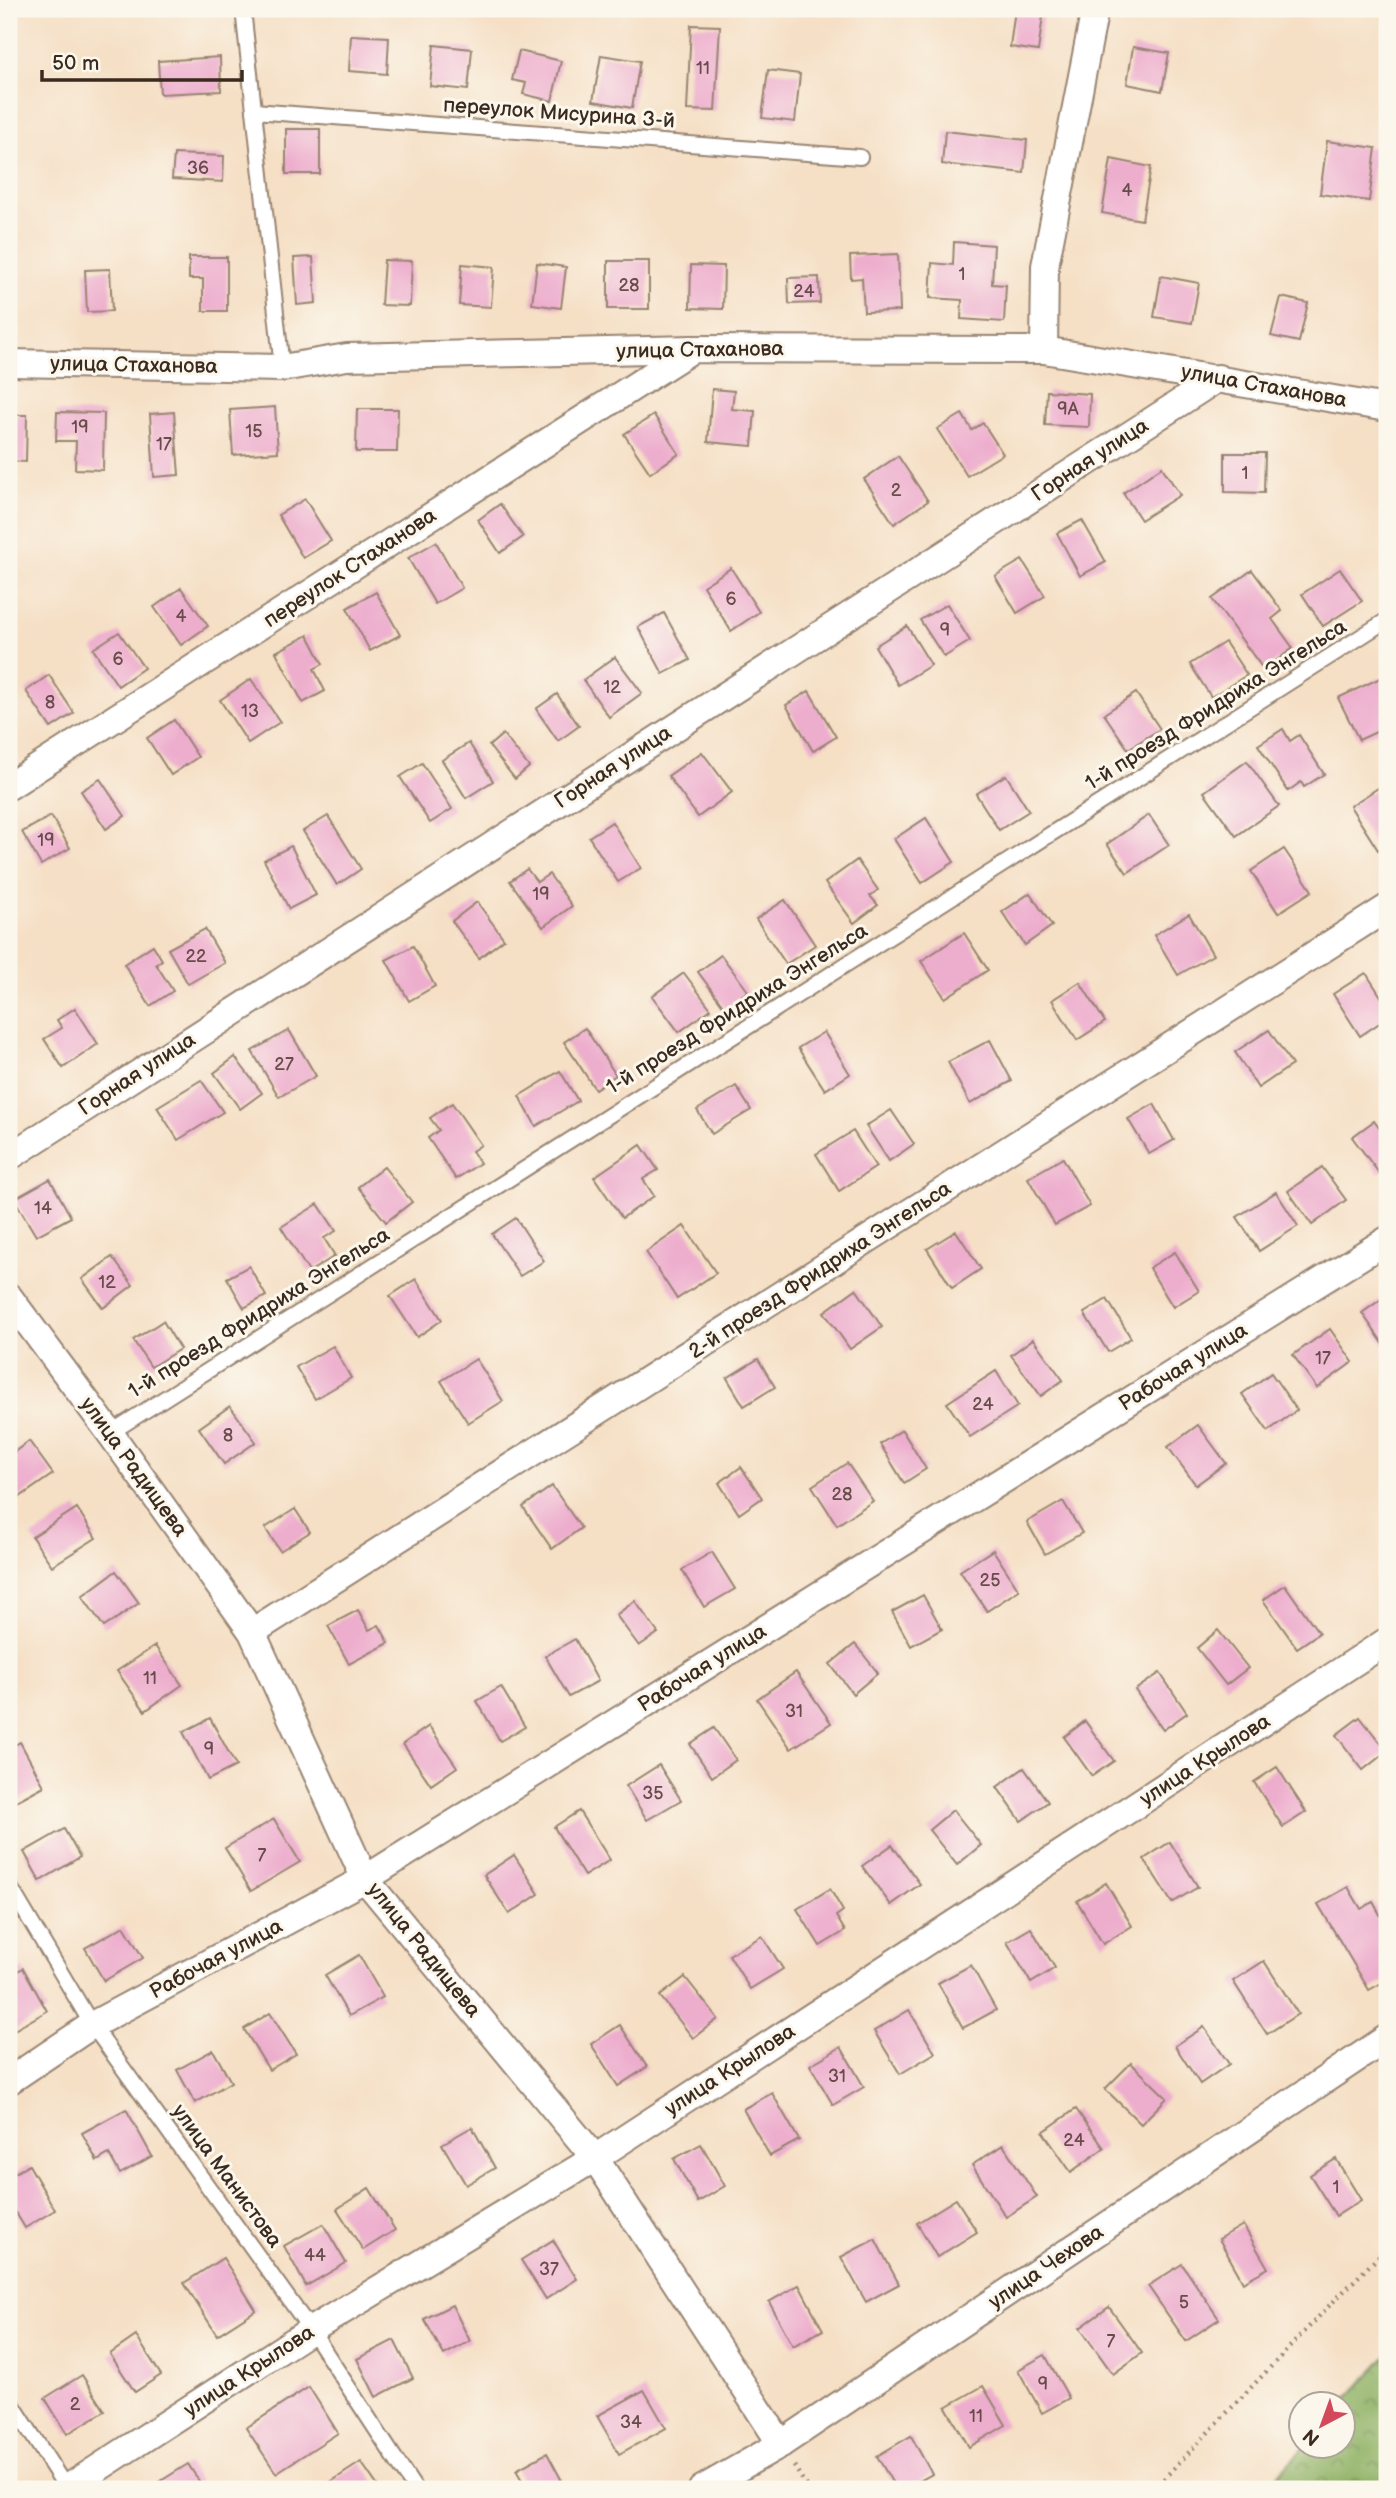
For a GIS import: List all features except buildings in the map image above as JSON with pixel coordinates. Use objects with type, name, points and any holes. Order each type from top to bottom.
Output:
[{"type":"street","points":[[1044,349],[1045,266],[1095,9]]},
{"type":"street","name":"улица Стаханова","points":[[9,363],[282,368],[347,357],[692,349],[1044,349],[1387,408]]},
{"type":"street","name":"переулок Стаханова","points":[[9,786],[692,349]]},
{"type":"street","name":"Горная улица","points":[[9,1157],[1217,378]]},
{"type":"street","name":"2-й проезд Фридриха Энгельса","points":[[252,1632],[1387,908]]},
{"type":"street","name":"Рабочая улица","points":[[9,2081],[92,2025],[365,1879],[1387,1240]]},
{"type":"street","name":"улица Радищева","points":[[9,1297],[252,1632],[365,1879],[595,2158],[781,2444]]},
{"type":"street","name":"улица Крылова","points":[[67,2489],[311,2330],[595,2158],[1387,1641]]},
{"type":"street","name":"улица Чехова","points":[[702,2489],[781,2444],[1387,2038]]},
{"type":"lane","points":[[243,9],[282,368]]},
{"type":"lane","name":"переулок Мисурина 3-й","points":[[254,111],[860,157]]},
{"type":"lane","name":"1-й проезд Фридриха Энгельса","points":[[110,1433],[1387,621]]},
{"type":"lane","name":"улица Манистова","points":[[9,1885],[92,2025],[311,2330],[415,2489]]},
{"type":"lane","points":[[9,2399],[67,2489]]},
{"type":"path","points":[[1154,2489],[1387,2248]]},
{"type":"green space","points":[[1387,2355],[1387,2489],[1265,2489],[1292,2460],[1358,2460],[1358,2390],[1355,2390]]}]
